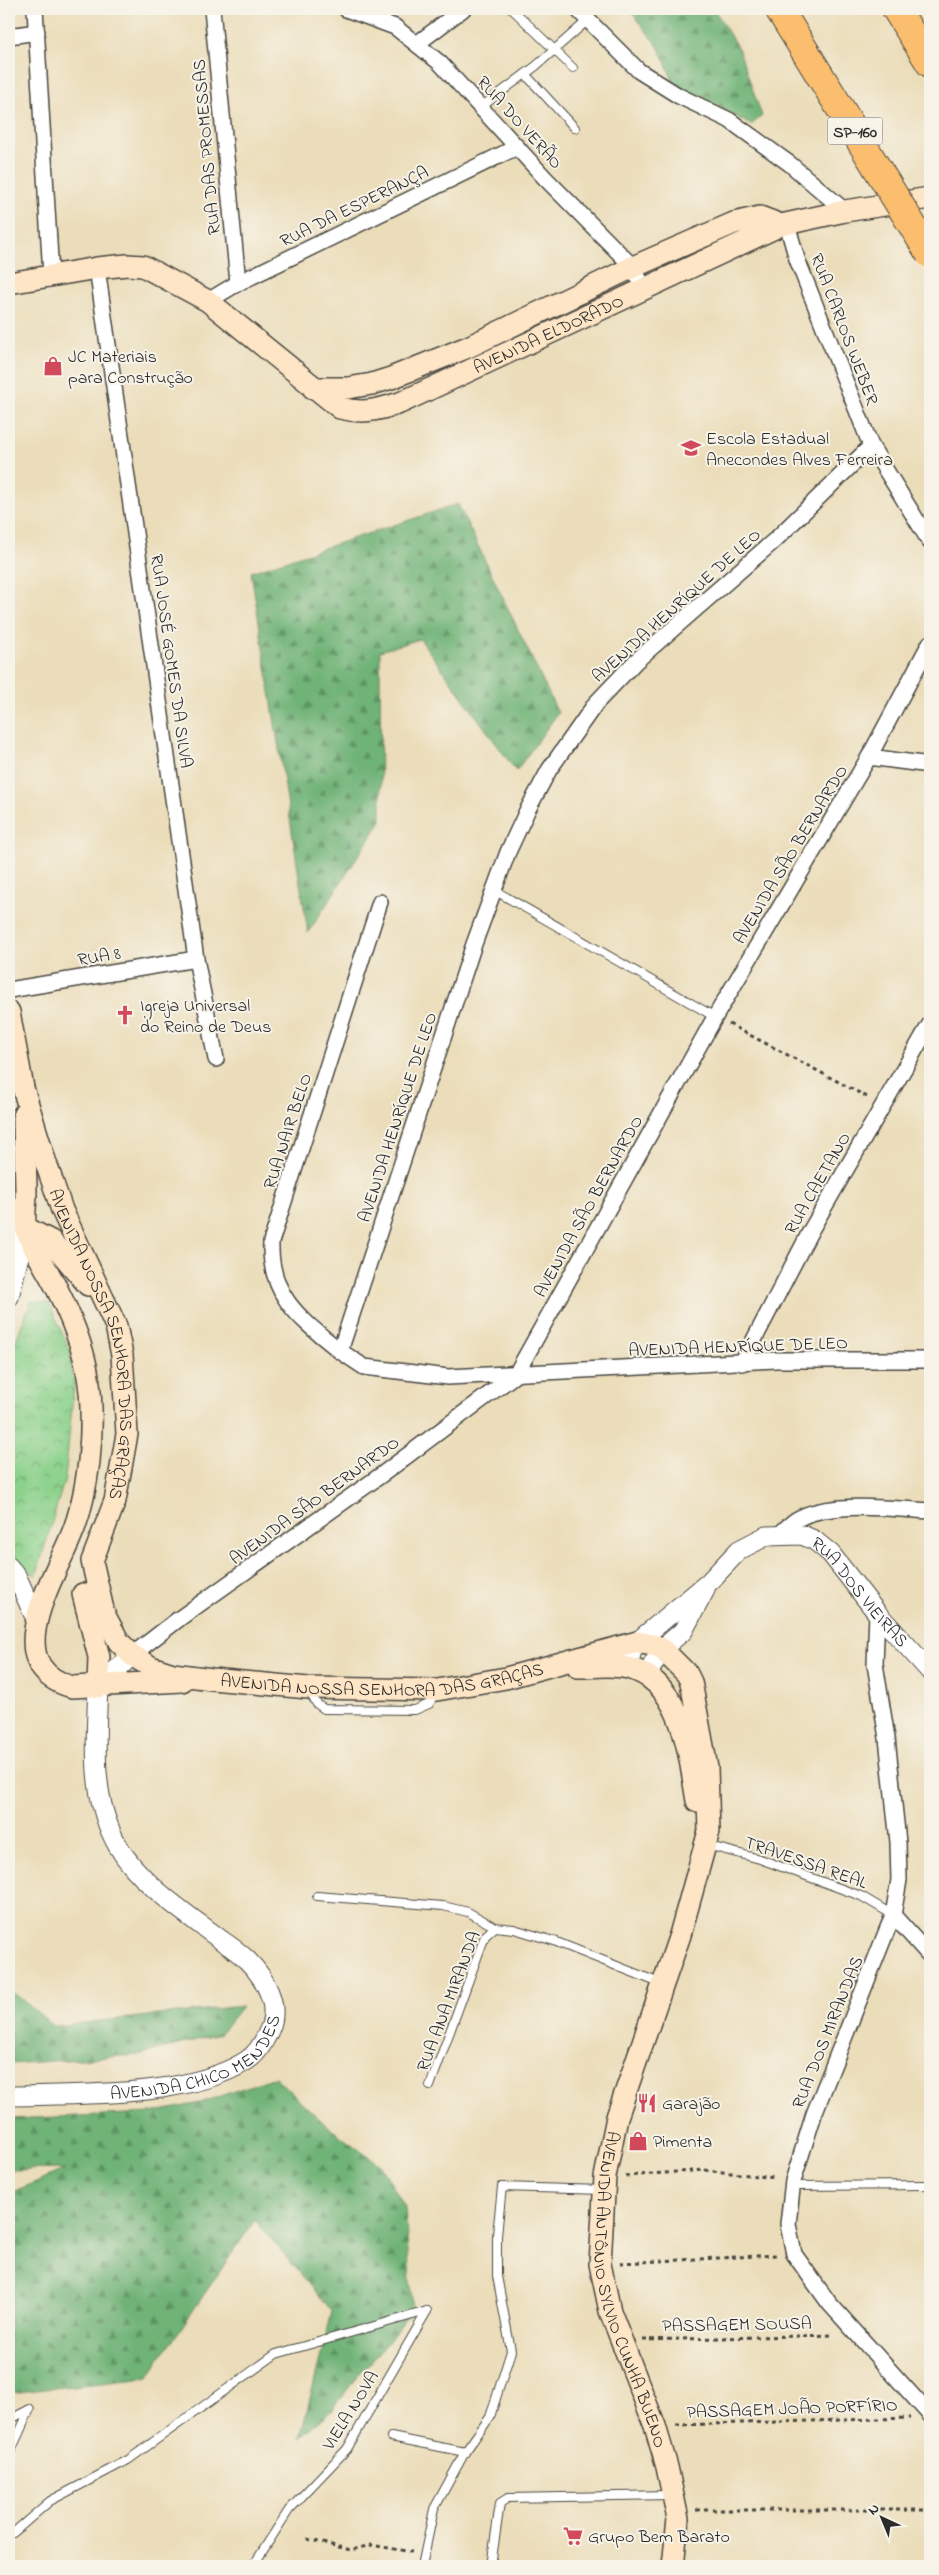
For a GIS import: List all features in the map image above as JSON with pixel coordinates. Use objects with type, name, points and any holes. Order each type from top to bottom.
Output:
[{"type":"highway","name":"SP-160","points":[[779,9],[930,254]]},
{"type":"highway","points":[[896,9],[930,63]]},
{"type":"main road","name":"AVENIDA ELDORADO","points":[[472,356],[644,288],[784,224],[845,211],[930,198]]},
{"type":"main road","name":"AVENIDA ELDORADO","points":[[9,283],[97,268],[127,265],[143,266],[208,300],[313,388],[340,408],[356,412],[373,412],[400,403],[472,356],[633,267],[746,219],[760,217],[784,224]]},
{"type":"main road","name":"AVENIDA NOSSA SENHORA DAS GRAÇAS","points":[[9,1012],[23,1088],[62,1210],[116,1326],[122,1355],[127,1434],[115,1501],[92,1561],[104,1614],[119,1642],[132,1655],[151,1667],[173,1674],[308,1688],[437,1690],[506,1678],[637,1642]]},
{"type":"main road","name":"AVENIDA NOSSA SENHORA DAS GRAÇAS","points":[[23,1088],[17,1225],[73,1320],[88,1368],[92,1420],[84,1493],[70,1539],[33,1613],[29,1647],[34,1662],[43,1675],[56,1683],[72,1687],[212,1679]]},
{"type":"main road","points":[[17,1225],[42,1234],[62,1252],[109,1310]]},
{"type":"main road","points":[[92,1561],[86,1573],[83,1592],[98,1657],[98,1686]]},
{"type":"main road","points":[[637,1642],[657,1646],[662,1649]]},
{"type":"main road","name":"AVENIDA ANTÔNIO SYLVIO CUNHA BUENO","points":[[662,1649],[687,1674],[697,1705],[707,1768],[709,1831],[664,1984],[617,2117],[604,2184],[600,2264],[605,2294],[620,2340],[655,2426],[675,2503],[673,2566]]},
{"type":"main road","name":"AVENIDA NOSSA SENHORA DAS GRAÇAS","points":[[552,1666],[638,1671]]},
{"type":"main road","name":"AVENIDA ANTÔNIO SYLVIO CUNHA BUENO","points":[[638,1671],[667,1696],[679,1720],[686,1743],[706,1845]]},
{"type":"street","points":[[35,9],[51,275]]},
{"type":"street","name":"RUA DAS PROMESSAS","points":[[212,9],[238,282]]},
{"type":"street","name":"RUA DO VERÃO","points":[[346,9],[395,27],[418,43],[440,63],[517,148],[633,267],[644,288]]},
{"type":"street","points":[[418,43],[463,9]]},
{"type":"street","points":[[582,14],[639,71],[679,96],[729,120],[790,164],[845,211]]},
{"type":"street","points":[[9,36],[37,32]]},
{"type":"street","name":"RUA DA ESPERANÇA","points":[[208,300],[238,282],[517,148]]},
{"type":"street","name":"RUA CARLOS WEBER","points":[[784,224],[870,446]]},
{"type":"street","name":"RUA JOSÉ GOMES DA SILVA","points":[[97,268],[196,959],[216,1059]]},
{"type":"street","points":[[870,446],[930,542]]},
{"type":"street","name":"AVENIDA HENRÍQUE DE LEO","points":[[870,446],[775,540],[636,661],[596,703],[550,770],[527,811],[474,944],[340,1351],[364,1367],[384,1371],[448,1377],[776,1360],[930,1360]]},
{"type":"street","name":"AVENIDA SÃO BERNARDO","points":[[132,1655],[180,1618],[370,1484],[516,1374],[715,1017],[869,757],[930,642]]},
{"type":"street","points":[[869,757],[930,765]]},
{"type":"street","name":"RUA NAIR BELO","points":[[340,1351],[293,1310],[282,1295],[270,1262],[271,1242],[380,902]]},
{"type":"street","name":"RUA 8","points":[[9,990],[196,959]]},
{"type":"street","name":"RUA CAETANO","points":[[742,1363],[811,1230],[930,1024]]},
{"type":"street","points":[[9,1297],[17,1225]]},
{"type":"street","name":"AVENIDA NOSSA SENHORA DAS GRAÇAS","points":[[637,1642],[709,1582],[740,1550],[757,1540],[779,1535],[797,1519],[840,1509],[859,1507],[930,1511]]},
{"type":"street","name":"RUA DOS VIEIRAS","points":[[779,1535],[802,1535],[824,1547],[877,1614],[930,1671]]},
{"type":"street","points":[[9,1567],[17,1577],[33,1613]]},
{"type":"street","name":"AVENIDA NOSSA SENHORA DAS GRAÇAS","points":[[638,1671],[683,1631],[697,1608],[709,1582]]},
{"type":"street","name":"RUA DOS MIRANDAS","points":[[877,1614],[875,1664],[898,1842],[899,1880],[893,1914],[814,2114],[792,2184],[788,2224],[794,2254],[829,2303],[855,2334],[889,2368],[925,2417]]},
{"type":"street","points":[[637,1642],[631,1653],[638,1671]]},
{"type":"street","points":[[98,1686],[132,1655]]},
{"type":"street","name":"AVENIDA CHICO MENDES","points":[[9,2096],[107,2093],[177,2085],[222,2074],[248,2060],[265,2042],[273,2022],[271,1999],[264,1979],[246,1959],[144,1878],[128,1862],[117,1844],[104,1812],[95,1760],[98,1686]]},
{"type":"street","points":[[893,1914],[930,1956]]},
{"type":"lane","points":[[512,9],[573,68]]},
{"type":"lane","points":[[481,107],[554,50],[582,14]]},
{"type":"lane","points":[[525,74],[575,128]]},
{"type":"lane","points":[[494,890],[715,1017]]},
{"type":"lane","name":"TRAVESSA REAL","points":[[706,1845],[760,1859],[861,1896],[893,1914]]},
{"type":"lane","points":[[317,1896],[443,1906],[468,1912],[495,1927]]},
{"type":"lane","name":"RUA ANA MIRANDA","points":[[430,2086],[485,1936],[495,1927],[514,1929],[554,1941],[664,1984]]},
{"type":"lane","points":[[422,2566],[434,2509],[466,2452],[490,2417],[511,2351],[497,2276],[496,2235],[502,2187],[604,2184]]},
{"type":"lane","points":[[792,2184],[930,2185]]},
{"type":"lane","name":"VIELA NOVA","points":[[9,2532],[13,2533],[50,2501],[128,2460],[276,2354],[426,2310],[347,2449],[289,2510],[253,2566]]},
{"type":"lane","points":[[9,2420],[30,2409],[9,2455]]},
{"type":"lane","points":[[391,2437],[466,2452]]},
{"type":"lane","points":[[491,2566],[500,2503],[508,2498],[675,2503]]},
{"type":"path","points":[[715,1017],[883,1105]]},
{"type":"path","points":[[604,2184],[704,2170],[792,2184]]},
{"type":"path","points":[[600,2264],[794,2254]]},
{"type":"path","name":"PASSAGEM SOUSA","points":[[620,2340],[855,2334]]},
{"type":"path","name":"PASSAGEM JOÃO PORFÍRIO","points":[[655,2426],[925,2417]]},
{"type":"path","points":[[675,2503],[930,2510]]},
{"type":"path","points":[[307,2539],[351,2550],[371,2545],[425,2554]]},
{"type":"green space","points":[[629,9],[714,9],[739,50],[762,116],[751,125],[674,83],[659,48]]},
{"type":"green space","points":[[458,504],[558,713],[516,771],[420,639],[380,651],[381,821],[308,933],[251,572]]},
{"type":"green space","points":[[31,1301],[49,1303],[70,1350],[74,1384],[65,1478],[36,1576],[9,1551],[9,1359]]},
{"type":"green space","points":[[9,1989],[54,2026],[242,2006],[220,2034],[138,2055],[9,2064]]},
{"type":"green space","points":[[275,2077],[327,2126],[381,2166],[405,2207],[412,2310],[332,2410],[300,2438],[332,2311],[255,2220],[147,2378],[9,2393],[9,2194],[65,2169],[9,2170],[9,2119],[150,2113],[200,2103]]},
{"type":"place","name":"JC Materiais para Construção","points":[[53,366]]},
{"type":"place","name":"Escola Estadual Anecondes Alves Ferreira","points":[[691,448]]},
{"type":"place","name":"Igreja Universal do Reino de Deus","points":[[125,1015]]},
{"type":"place","name":"Garajão","points":[[647,2103]]},
{"type":"place","name":"Pimenta","points":[[638,2141]]},
{"type":"place","name":"Grupo Bem Barato","points":[[573,2536]]}]
